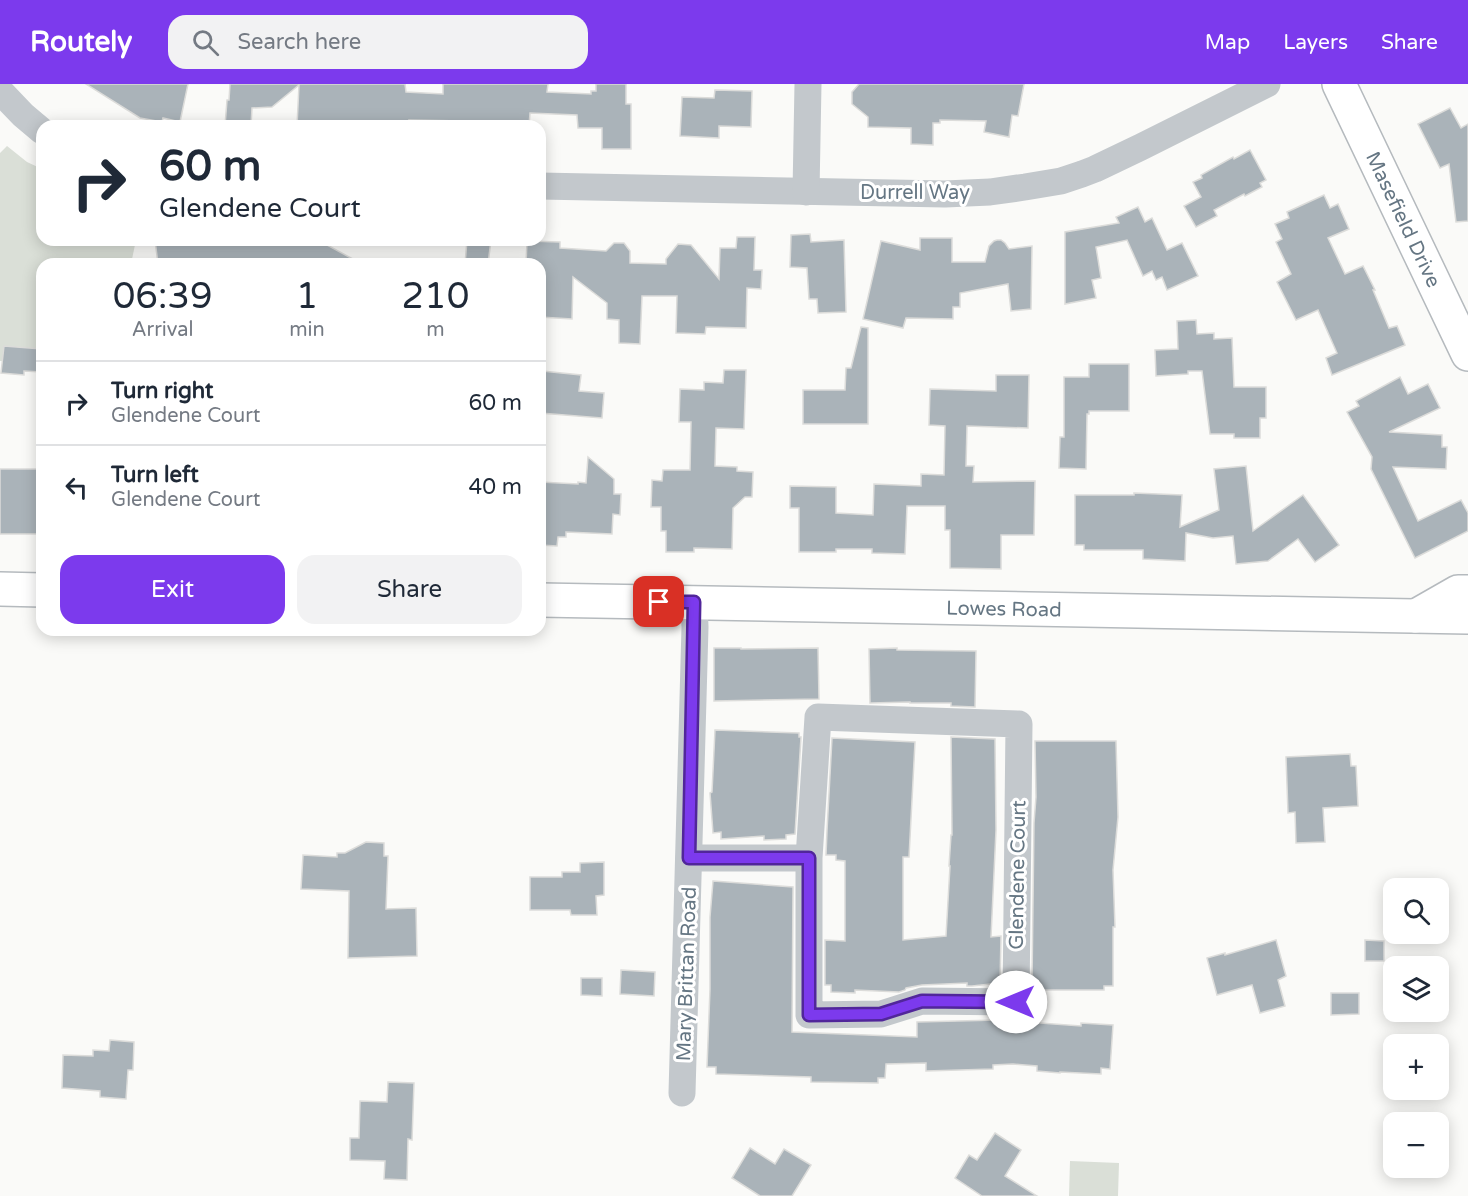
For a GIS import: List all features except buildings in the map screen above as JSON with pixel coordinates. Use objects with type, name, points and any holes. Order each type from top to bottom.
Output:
[{"type":"main road","name":"Masefield Drive","points":[[1339,84],[1468,354]]},
{"type":"main road","points":[[0,589],[36,590]]},
{"type":"main road","points":[[1416,616],[1458,592],[1468,592]]},
{"type":"main road","name":"Lowes Road","points":[[546,600],[1468,617]]},
{"type":"street","points":[[806,192],[808,84]]},
{"type":"street","name":"Durrell Way","points":[[546,186],[945,194],[990,192],[1061,181],[1095,170],[1267,84]]},
{"type":"street","points":[[0,91],[36,126]]},
{"type":"street","name":"Mary Brittan Road","points":[[682,1093],[694,602]]},
{"type":"street","name":"Glendene Court","points":[[818,717],[1019,724],[1016,1002],[922,1001],[881,1014],[809,1015],[809,858],[818,717]]},
{"type":"street","points":[[689,858],[809,858]]},
{"type":"shaded area","points":[[7,146],[36,166],[36,246],[135,246],[132,258],[36,258],[36,362],[0,361],[0,153]]},
{"type":"shaded area","points":[[1070,1161],[1119,1163],[1118,1196],[1069,1196]]},
{"type":"route","points":[[659,602],[694,602],[689,858],[809,858],[809,1015],[881,1014],[922,1001],[1016,1002]]}]
